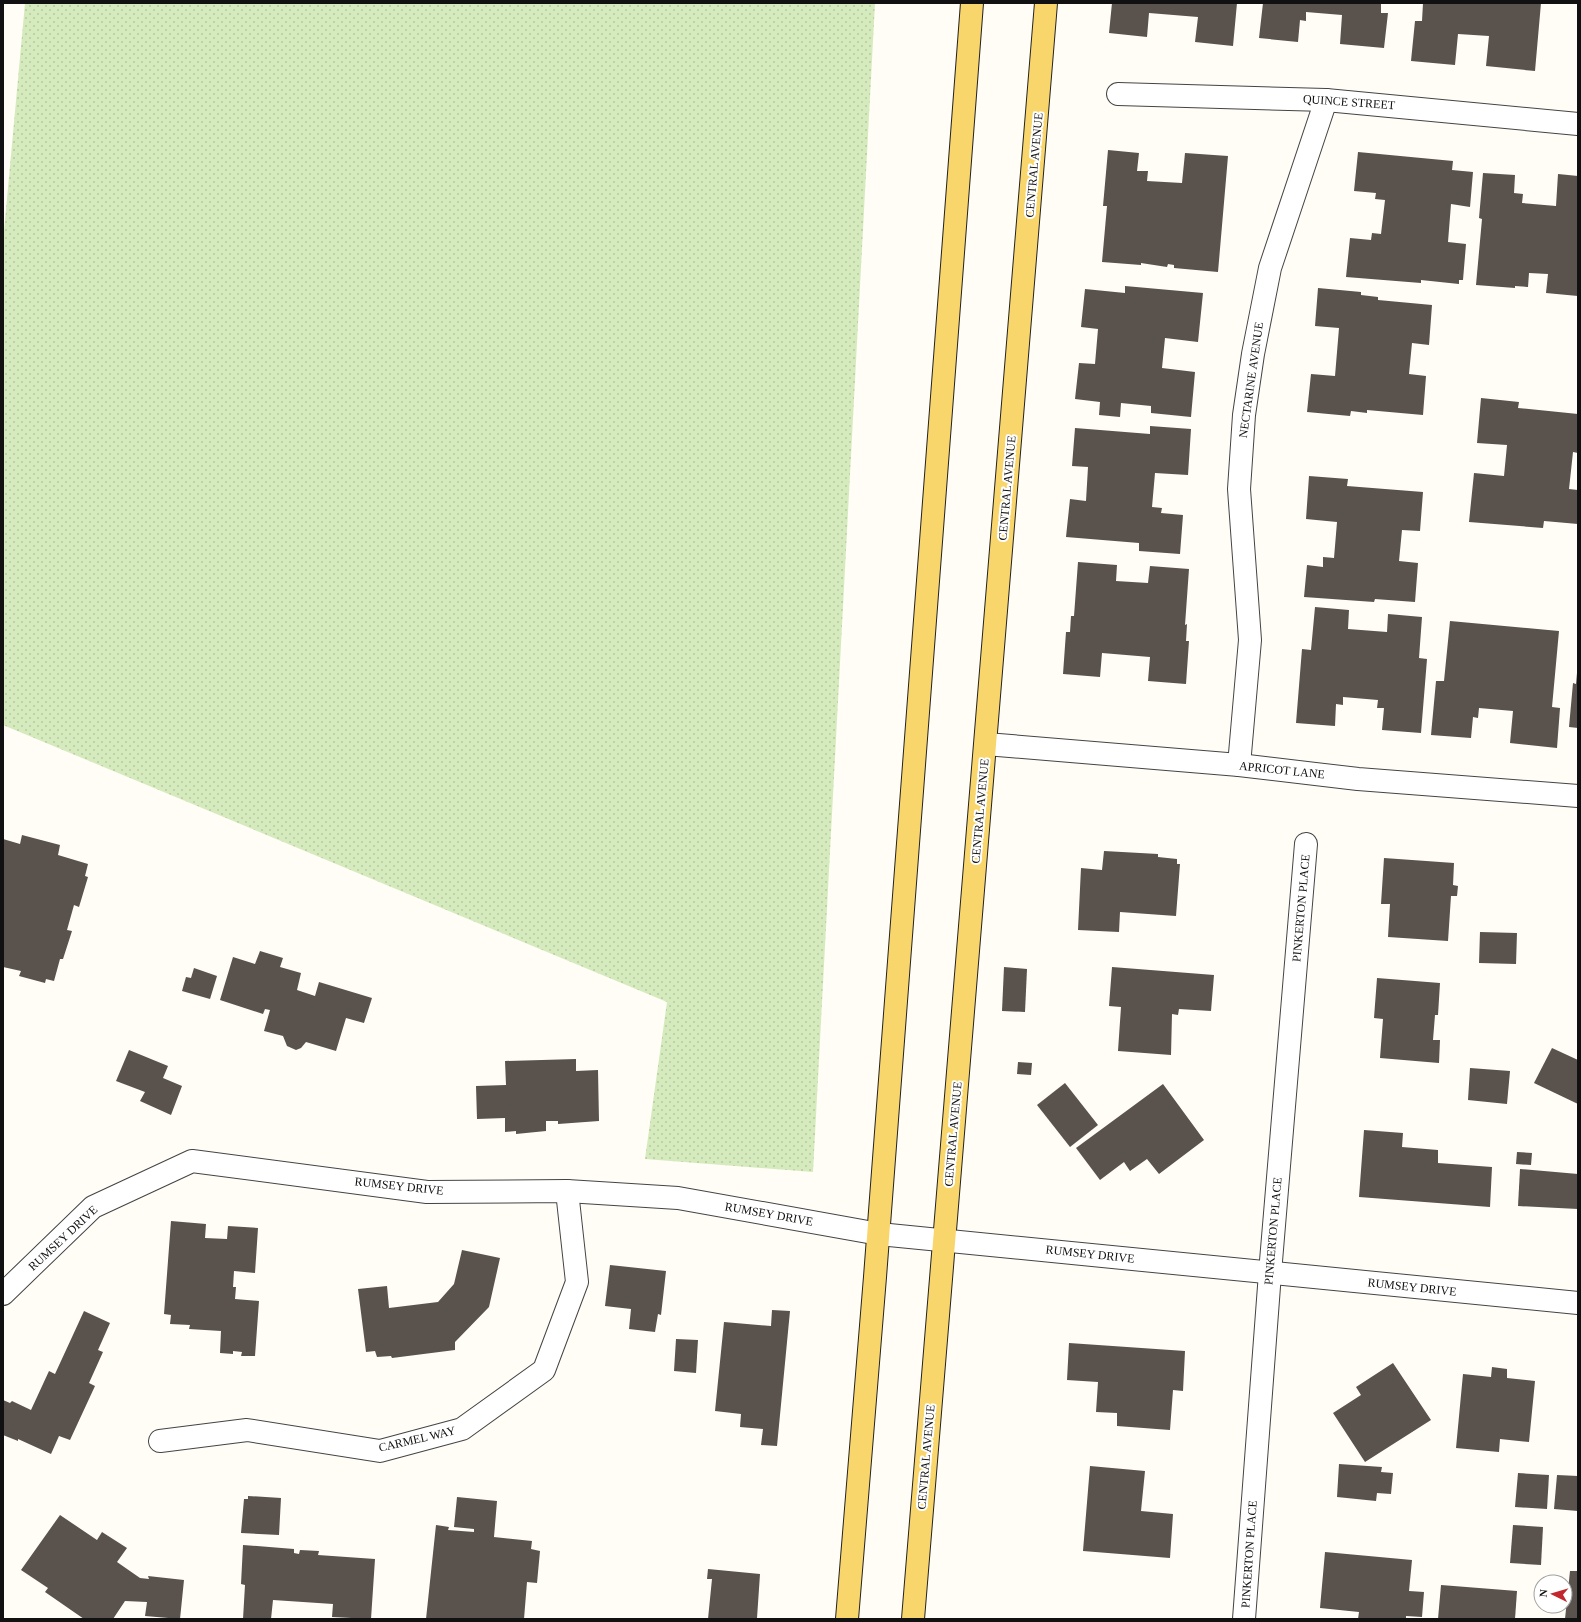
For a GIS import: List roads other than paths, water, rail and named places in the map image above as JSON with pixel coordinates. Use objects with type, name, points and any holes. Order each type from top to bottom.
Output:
[{"type":"main road","points":[[846,1619],[879,1234],[972,3]]},
{"type":"main road","name":"CENTRAL AVENUE","points":[[913,1619],[1046,3]]},
{"type":"street","name":"QUINCE STREET","points":[[1118,94],[1326,100],[1578,124]]},
{"type":"street","name":"NECTARINE AVENUE","points":[[1239,765],[1250,640],[1239,489],[1244,415],[1253,354],[1270,268],[1326,100]]},
{"type":"street","name":"APRICOT LANE","points":[[986,744],[1239,765],[1358,779],[1578,796]]},
{"type":"street","name":"PINKERTON PLACE","points":[[1244,1619],[1270,1273],[1306,844]]},
{"type":"street","name":"RUMSEY DRIVE","points":[[3,1294],[93,1207],[192,1161],[427,1192],[567,1191],[678,1198],[879,1234],[944,1239],[1578,1303]]},
{"type":"street","name":"CARMEL WAY","points":[[160,1441],[248,1430],[380,1451],[462,1429],[544,1370],[577,1282],[567,1191]]}]
